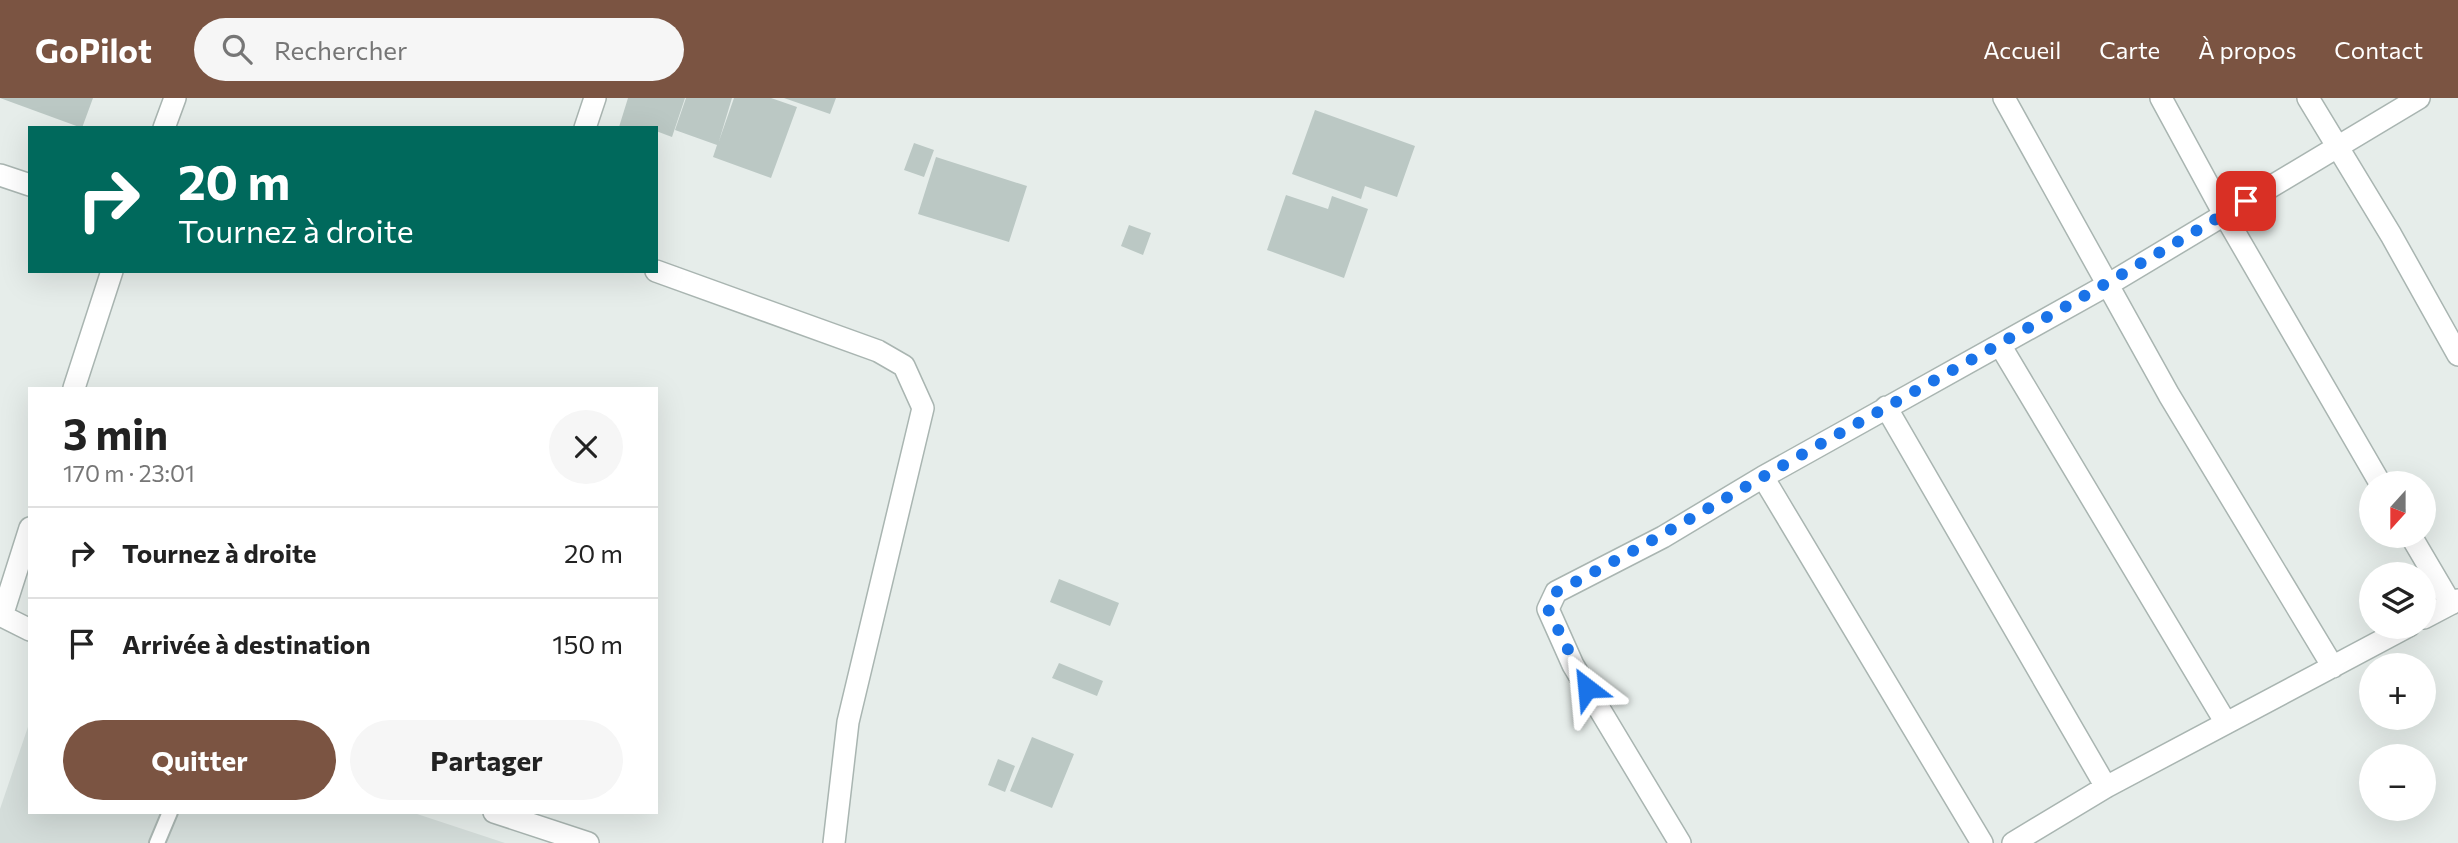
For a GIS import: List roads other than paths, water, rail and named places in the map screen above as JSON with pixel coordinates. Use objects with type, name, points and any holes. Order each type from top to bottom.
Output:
[{"type":"street","points":[[165,126],[175,98]]},
{"type":"street","points":[[586,126],[596,98]]},
{"type":"street","points":[[2004,98],[2169,395],[2333,667]]},
{"type":"street","points":[[2161,98],[2224,214],[2373,471]]},
{"type":"street","points":[[2308,98],[2458,355]]},
{"type":"street","points":[[1680,843],[1573,666],[1548,609],[1556,592],[1663,537],[1886,407],[2109,284],[2419,98]]},
{"type":"street","points":[[0,174],[28,184]]},
{"type":"street","points":[[658,272],[878,351],[904,366],[923,408],[848,722],[834,843]]},
{"type":"street","points":[[74,387],[111,273]]},
{"type":"street","points":[[2000,345],[2226,723]]},
{"type":"street","points":[[1886,407],[2106,786]]},
{"type":"street","points":[[1763,477],[1982,843]]},
{"type":"street","points":[[28,534],[1,616],[28,629]]},
{"type":"street","points":[[2419,548],[2455,602],[2436,612]]},
{"type":"street","points":[[2013,843],[2106,786],[2385,639]]},
{"type":"street","points":[[500,814],[588,843]]},
{"type":"lane","points":[[157,843],[169,814]]}]
